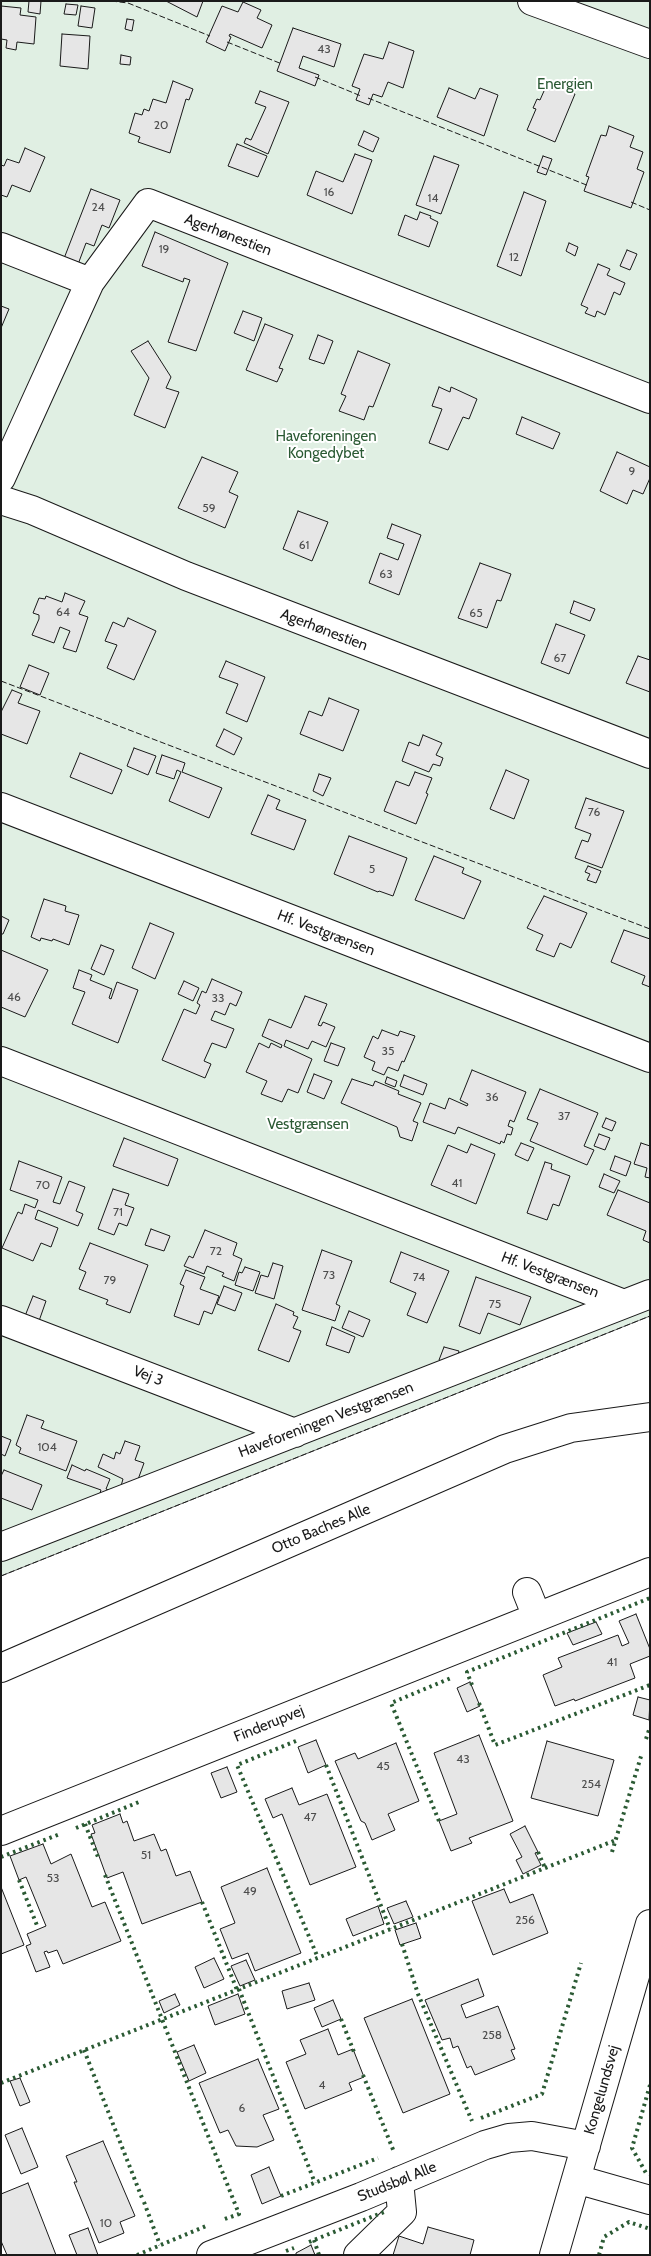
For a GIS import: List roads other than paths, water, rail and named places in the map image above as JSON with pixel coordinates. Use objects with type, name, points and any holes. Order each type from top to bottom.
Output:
[{"type":"street","points":[[532,1],[650,44]]},
{"type":"street","name":"Agerhønestien","points":[[1,478],[90,282],[148,203],[650,400]]},
{"type":"street","points":[[1,247],[90,282]]},
{"type":"street","name":"Agerhønestien","points":[[1,500],[32,510],[186,576],[650,754]]},
{"type":"street","name":"Hf. Vestgrænsen","points":[[1,807],[650,1058]]},
{"type":"street","name":"Hf. Vestgrænsen","points":[[1,1061],[624,1304]]},
{"type":"street","name":"Haveforeningen Vestgrænsen","points":[[1,1547],[650,1294]]},
{"type":"street","name":"Vej 3","points":[[1,1320],[294,1433]]},
{"type":"street","name":"Otto Baches Alle","points":[[1,1668],[505,1449],[571,1428],[650,1417]]},
{"type":"street","name":"Finderupvej","points":[[1,1831],[650,1572]]},
{"type":"street","points":[[527,1592],[537,1617]]},
{"type":"street","name":"Kongelundsvej","points":[[554,2255],[650,1924]]},
{"type":"street","name":"Studsbøl Alle","points":[[212,2255],[485,2145],[509,2138],[532,2136],[586,2146]]},
{"type":"street","points":[[576,2179],[650,2200]]},
{"type":"street","points":[[358,2255],[402,2212],[399,2181]]},
{"type":"park label","name":"Energien","points":[[565,85]]},
{"type":"park label","name":"Haveforeningen Kongedybet","points":[[326,446]]},
{"type":"park label","name":"Vestgrænsen","points":[[308,1125]]}]
